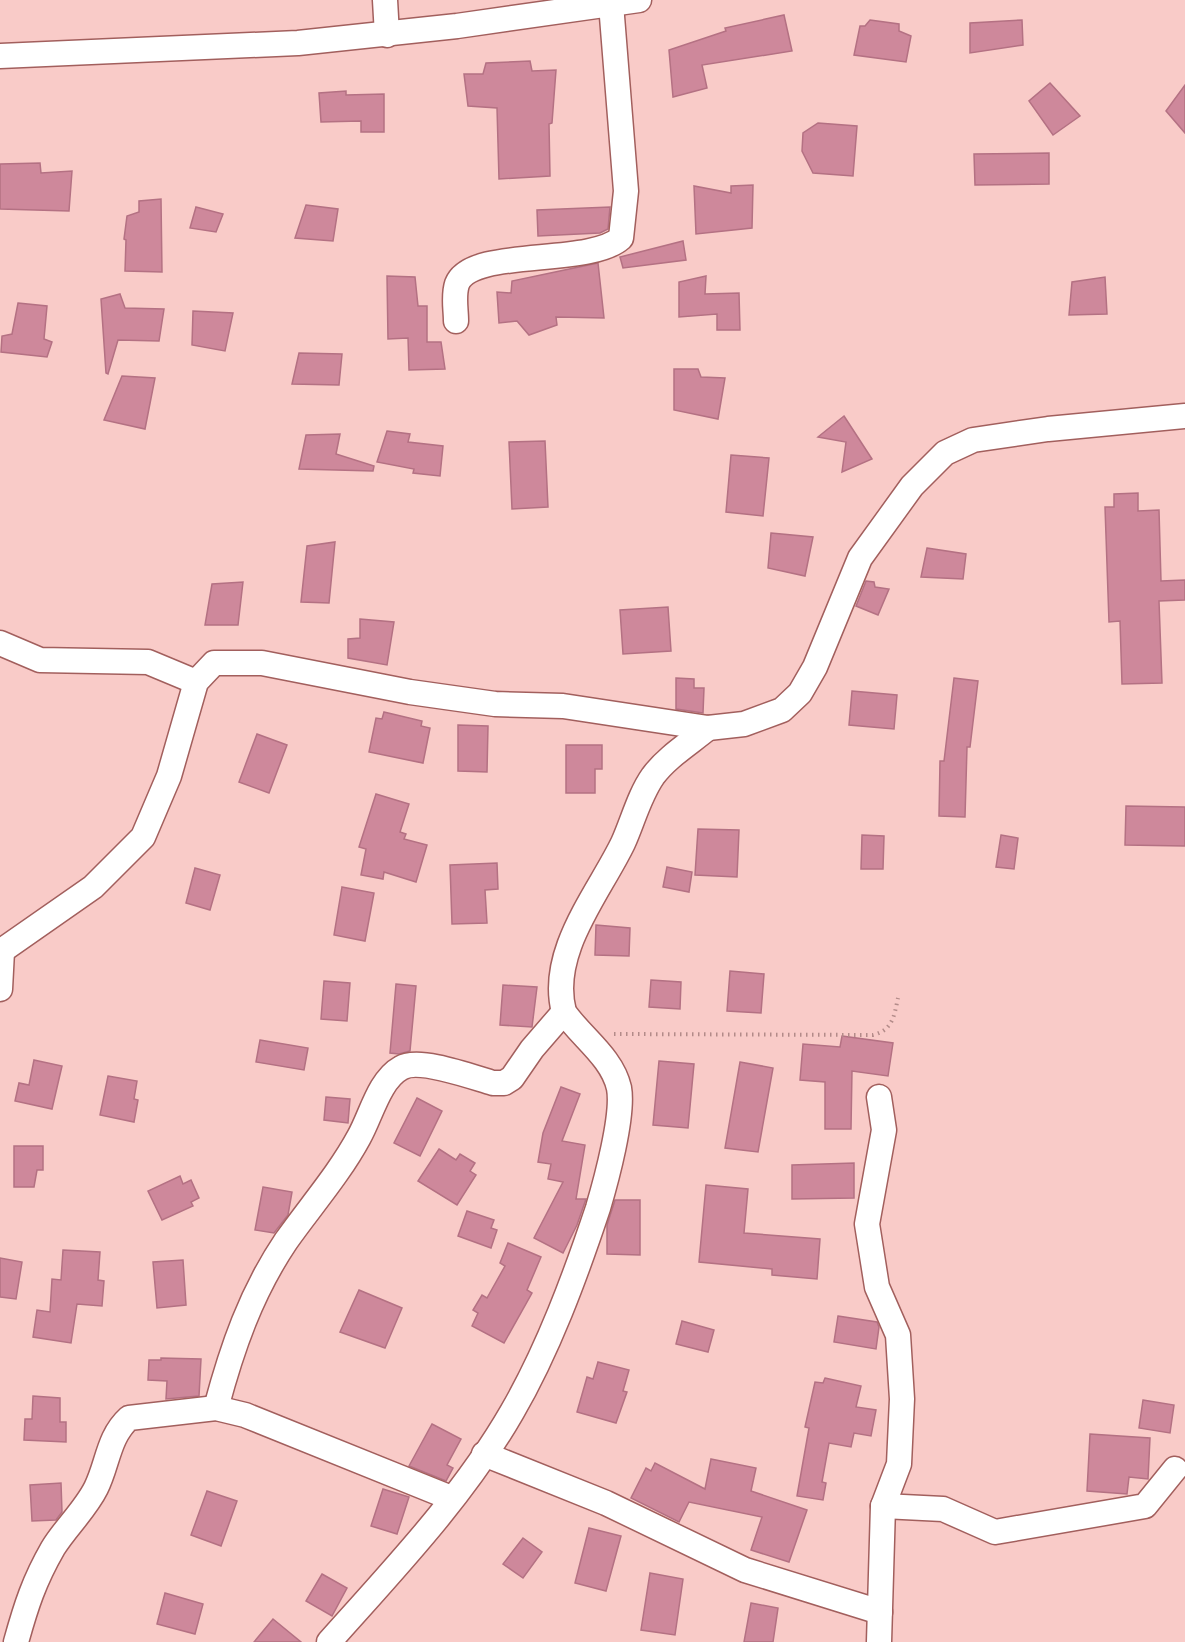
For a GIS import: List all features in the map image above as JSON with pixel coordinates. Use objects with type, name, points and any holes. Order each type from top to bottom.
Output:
[{"type":"street","points":[[385,0],[387,35]]},
{"type":"street","points":[[0,56],[191,49],[387,35],[639,0]]},
{"type":"street","points":[[456,321],[455,299],[458,282],[469,271],[488,264],[594,251],[614,244],[621,238],[626,191],[611,4]]},
{"type":"street","points":[[0,989],[1,951],[93,887],[143,837],[169,776],[196,682],[214,663],[262,663],[410,692],[495,704],[563,706],[708,728],[744,724],[782,710],[800,693],[815,667],[860,558],[912,486],[945,453],[973,440],[1048,429],[1185,416]]},
{"type":"street","points":[[0,643],[40,660],[148,662],[196,682]]},
{"type":"street","points":[[328,1642],[452,1498],[484,1454],[512,1412],[573,1283],[604,1187],[617,1124],[619,1090],[612,1070],[564,1012],[561,1000],[562,979],[573,932],[622,844],[645,789],[662,766],[708,728]]},
{"type":"street","points":[[216,1408],[231,1350],[247,1310],[285,1243],[358,1139],[390,1076],[402,1067],[415,1064],[493,1083],[504,1083],[512,1077],[532,1048],[564,1012]]},
{"type":"street","points":[[879,1097],[884,1130],[867,1224],[877,1287],[898,1335],[902,1400],[899,1464],[883,1506],[879,1642]]},
{"type":"street","points":[[16,1642],[30,1591],[54,1547],[96,1489],[120,1427],[129,1419],[216,1408],[245,1415],[452,1498]]},
{"type":"street","points":[[484,1454],[606,1503],[744,1570],[880,1612]]},
{"type":"street","points":[[883,1506],[943,1509],[995,1532],[1145,1506],[1175,1469]]},
{"type":"path","points":[[583,1035],[873,1035],[885,1032],[892,1023],[898,998]]},
{"type":"building","points":[[784,15],[792,51],[702,65],[707,88],[673,97],[669,50],[726,31],[725,28]]},
{"type":"building","points":[[870,20],[899,24],[899,31],[911,36],[906,62],[854,55],[860,26],[865,26]]},
{"type":"building","points":[[1022,20],[1023,45],[970,53],[970,23]]},
{"type":"building","points":[[530,61],[532,71],[556,70],[552,123],[549,124],[550,176],[499,179],[497,108],[468,106],[464,74],[483,74],[486,63]]},
{"type":"building","points":[[1050,83],[1080,116],[1053,135],[1029,101]]},
{"type":"building","points":[[1185,85],[1185,133],[1166,111]]},
{"type":"building","points":[[346,91],[346,95],[384,94],[384,132],[361,132],[361,121],[321,122],[319,93]]},
{"type":"building","points":[[818,123],[857,126],[853,176],[813,173],[802,151],[803,133]]},
{"type":"building","points":[[1049,153],[1049,184],[975,185],[974,154]]},
{"type":"building","points":[[40,163],[41,173],[72,171],[69,211],[0,209],[0,164]]},
{"type":"building","points":[[753,185],[752,228],[696,234],[694,186],[731,193],[731,186]]},
{"type":"building","points":[[161,199],[162,272],[125,271],[126,240],[124,239],[127,216],[139,212],[139,201]]},
{"type":"building","points":[[306,205],[338,209],[333,241],[295,238]]},
{"type":"building","points":[[196,207],[223,214],[216,232],[190,228]]},
{"type":"building","points":[[610,207],[608,229],[600,233],[538,236],[537,210]]},
{"type":"building","points":[[683,241],[686,260],[623,268],[620,257]]},
{"type":"building","points":[[598,263],[604,318],[556,317],[557,325],[529,335],[517,321],[499,323],[497,292],[511,293],[512,281]]},
{"type":"building","points":[[387,276],[415,277],[418,306],[427,306],[427,342],[441,342],[445,369],[409,370],[408,338],[388,339]]},
{"type":"building","points":[[706,276],[705,294],[739,293],[740,330],[717,330],[717,314],[679,317],[679,282]]},
{"type":"building","points":[[1105,277],[1107,314],[1069,315],[1072,282]]},
{"type":"building","points":[[120,294],[125,308],[164,309],[159,341],[118,340],[108,374],[106,373],[101,299]]},
{"type":"building","points":[[18,303],[47,306],[44,339],[52,342],[47,357],[1,352],[2,336],[12,334]]},
{"type":"building","points":[[193,311],[233,313],[225,351],[192,345]]},
{"type":"building","points":[[299,353],[342,354],[339,385],[292,384]]},
{"type":"building","points":[[674,369],[698,369],[701,377],[725,378],[718,419],[674,410]]},
{"type":"building","points":[[122,376],[155,378],[145,429],[104,420]]},
{"type":"building","points":[[844,416],[872,459],[842,472],[846,442],[818,437]]},
{"type":"building","points":[[387,431],[410,434],[408,442],[443,446],[440,476],[413,473],[414,469],[377,462]]},
{"type":"building","points":[[340,434],[336,454],[374,466],[373,471],[299,469],[306,435]]},
{"type":"building","points":[[545,441],[548,507],[512,509],[509,442]]},
{"type":"building","points":[[731,455],[769,458],[763,516],[726,512]]},
{"type":"building","points":[[1138,493],[1138,511],[1159,510],[1161,581],[1185,580],[1185,600],[1159,601],[1162,683],[1122,684],[1120,621],[1109,622],[1105,507],[1114,507],[1114,494]]},
{"type":"building","points":[[771,533],[813,537],[805,576],[768,568]]},
{"type":"building","points":[[335,542],[329,603],[301,602],[307,546]]},
{"type":"building","points":[[927,548],[966,554],[963,579],[921,577]]},
{"type":"building","points":[[866,581],[874,582],[875,587],[889,589],[878,615],[856,606]]},
{"type":"building","points":[[243,582],[238,625],[205,625],[212,584]]},
{"type":"building","points":[[668,607],[671,651],[623,654],[620,610]]},
{"type":"building","points":[[360,619],[394,622],[387,665],[348,658],[348,639],[360,638]]},
{"type":"building","points":[[676,678],[694,679],[694,688],[704,688],[703,713],[676,709]]},
{"type":"building","points":[[954,678],[978,681],[970,747],[967,747],[965,817],[939,816],[940,761],[944,761]]},
{"type":"building","points":[[852,691],[897,695],[894,729],[849,725]]},
{"type":"building","points":[[384,712],[422,721],[421,726],[430,728],[423,763],[369,752],[376,718],[382,719]]},
{"type":"building","points":[[458,725],[488,726],[487,772],[458,771]]},
{"type":"building","points":[[257,734],[287,745],[269,793],[239,782]]},
{"type":"building","points":[[566,745],[602,745],[602,769],[595,769],[595,793],[566,793]]},
{"type":"building","points":[[376,794],[409,804],[400,832],[406,834],[404,839],[427,845],[416,882],[384,872],[383,879],[361,875],[366,849],[359,847]]},
{"type":"building","points":[[1126,806],[1185,807],[1185,846],[1125,845]]},
{"type":"building","points":[[698,829],[739,830],[737,877],[695,875]]},
{"type":"building","points":[[862,835],[884,836],[883,869],[861,869]]},
{"type":"building","points":[[1001,835],[1018,838],[1014,869],[996,867]]},
{"type":"building","points":[[497,863],[498,889],[485,890],[487,923],[452,924],[450,865]]},
{"type":"building","points":[[667,867],[692,872],[689,892],[663,887]]},
{"type":"building","points":[[195,868],[220,875],[210,910],[186,903]]},
{"type":"building","points":[[342,887],[374,893],[365,941],[334,935]]},
{"type":"building","points":[[596,925],[630,928],[629,956],[595,955]]},
{"type":"building","points":[[730,971],[764,974],[761,1013],[727,1011]]},
{"type":"building","points":[[651,980],[681,982],[680,1009],[649,1007]]},
{"type":"building","points":[[324,981],[350,983],[347,1021],[321,1019]]},
{"type":"building","points":[[396,984],[416,986],[410,1051],[399,1054],[390,1053]]},
{"type":"building","points":[[503,985],[537,987],[532,1027],[500,1025]]},
{"type":"building","points":[[842,1036],[893,1043],[888,1076],[852,1071],[851,1129],[825,1129],[825,1082],[800,1080],[803,1044],[840,1047]]},
{"type":"building","points":[[260,1040],[308,1048],[304,1070],[256,1062]]},
{"type":"building","points":[[34,1060],[62,1066],[52,1109],[15,1101],[19,1083],[29,1085]]},
{"type":"building","points":[[659,1061],[694,1064],[688,1128],[653,1125]]},
{"type":"building","points":[[740,1062],[773,1068],[758,1152],[725,1148]]},
{"type":"building","points":[[108,1076],[137,1081],[134,1099],[138,1100],[134,1122],[100,1115]]},
{"type":"building","points":[[561,1087],[580,1094],[562,1141],[585,1145],[576,1199],[586,1199],[577,1225],[563,1253],[534,1238],[563,1182],[548,1179],[551,1164],[538,1162],[543,1133]]},
{"type":"building","points":[[326,1097],[350,1099],[348,1123],[324,1120]]},
{"type":"building","points":[[417,1098],[442,1111],[420,1156],[394,1143]]},
{"type":"building","points":[[14,1146],[43,1146],[43,1170],[37,1170],[34,1187],[14,1187]]},
{"type":"building","points":[[439,1149],[456,1160],[460,1154],[475,1163],[470,1171],[476,1175],[457,1205],[418,1181]]},
{"type":"building","points":[[854,1163],[854,1198],[792,1199],[792,1165]]},
{"type":"building","points":[[180,1176],[183,1184],[191,1180],[199,1198],[191,1202],[193,1206],[162,1220],[148,1191]]},
{"type":"building","points":[[706,1185],[748,1189],[744,1233],[820,1239],[817,1279],[772,1275],[772,1269],[699,1262]]},
{"type":"building","points":[[263,1187],[292,1192],[288,1215],[274,1233],[255,1230]]},
{"type":"building","points":[[615,1200],[640,1200],[640,1255],[607,1254],[607,1225]]},
{"type":"building","points":[[467,1211],[494,1220],[491,1228],[497,1230],[491,1248],[458,1236]]},
{"type":"building","points":[[508,1243],[541,1257],[527,1290],[532,1293],[504,1343],[472,1326],[478,1313],[473,1310],[482,1295],[487,1298],[505,1266],[500,1263]]},
{"type":"building","points":[[63,1250],[100,1252],[98,1280],[104,1281],[102,1306],[77,1304],[71,1343],[33,1337],[37,1310],[50,1312],[52,1279],[61,1280]]},
{"type":"building","points":[[0,1258],[22,1262],[16,1299],[0,1297]]},
{"type":"building","points":[[183,1260],[186,1305],[157,1308],[153,1262]]},
{"type":"building","points":[[359,1290],[402,1308],[385,1348],[340,1332]]},
{"type":"building","points":[[838,1316],[877,1322],[879,1327],[876,1349],[834,1342]]},
{"type":"building","points":[[682,1321],[714,1330],[708,1352],[676,1344]]},
{"type":"building","points":[[161,1358],[201,1359],[199,1396],[166,1399],[167,1381],[148,1380],[149,1360],[161,1360]]},
{"type":"building","points":[[598,1362],[629,1370],[623,1391],[627,1392],[616,1423],[577,1412],[587,1377],[593,1379]]},
{"type":"building","points":[[825,1378],[861,1386],[856,1407],[876,1410],[871,1436],[854,1433],[851,1447],[829,1443],[822,1482],[826,1483],[823,1500],[797,1496],[809,1428],[805,1427],[815,1382],[823,1383]]},
{"type":"building","points":[[33,1396],[60,1398],[60,1422],[66,1422],[66,1442],[24,1440],[25,1419],[32,1419]]},
{"type":"building","points":[[1143,1400],[1174,1405],[1170,1433],[1139,1428]]},
{"type":"building","points":[[432,1424],[461,1439],[447,1465],[453,1468],[446,1481],[409,1466]]},
{"type":"building","points":[[1090,1434],[1150,1438],[1148,1479],[1129,1477],[1127,1494],[1087,1491]]},
{"type":"building","points":[[711,1459],[756,1468],[751,1491],[807,1510],[789,1562],[751,1550],[762,1517],[689,1502],[679,1522],[631,1498],[646,1468],[651,1471],[655,1463],[705,1489]]},
{"type":"building","points":[[61,1483],[62,1512],[56,1520],[32,1521],[30,1485]]},
{"type":"building","points":[[383,1489],[409,1497],[397,1534],[371,1526]]},
{"type":"building","points":[[207,1491],[237,1501],[221,1546],[191,1535]]},
{"type":"building","points":[[589,1528],[621,1536],[606,1591],[575,1583]]},
{"type":"building","points":[[523,1538],[542,1552],[523,1578],[503,1564]]},
{"type":"building","points":[[650,1573],[683,1579],[675,1635],[641,1630]]},
{"type":"building","points":[[322,1574],[347,1588],[332,1616],[306,1601]]},
{"type":"building","points":[[165,1593],[203,1604],[195,1634],[157,1624]]},
{"type":"building","points":[[751,1603],[778,1608],[773,1642],[744,1642]]},
{"type":"building","points":[[273,1619],[301,1642],[254,1642]]}]
